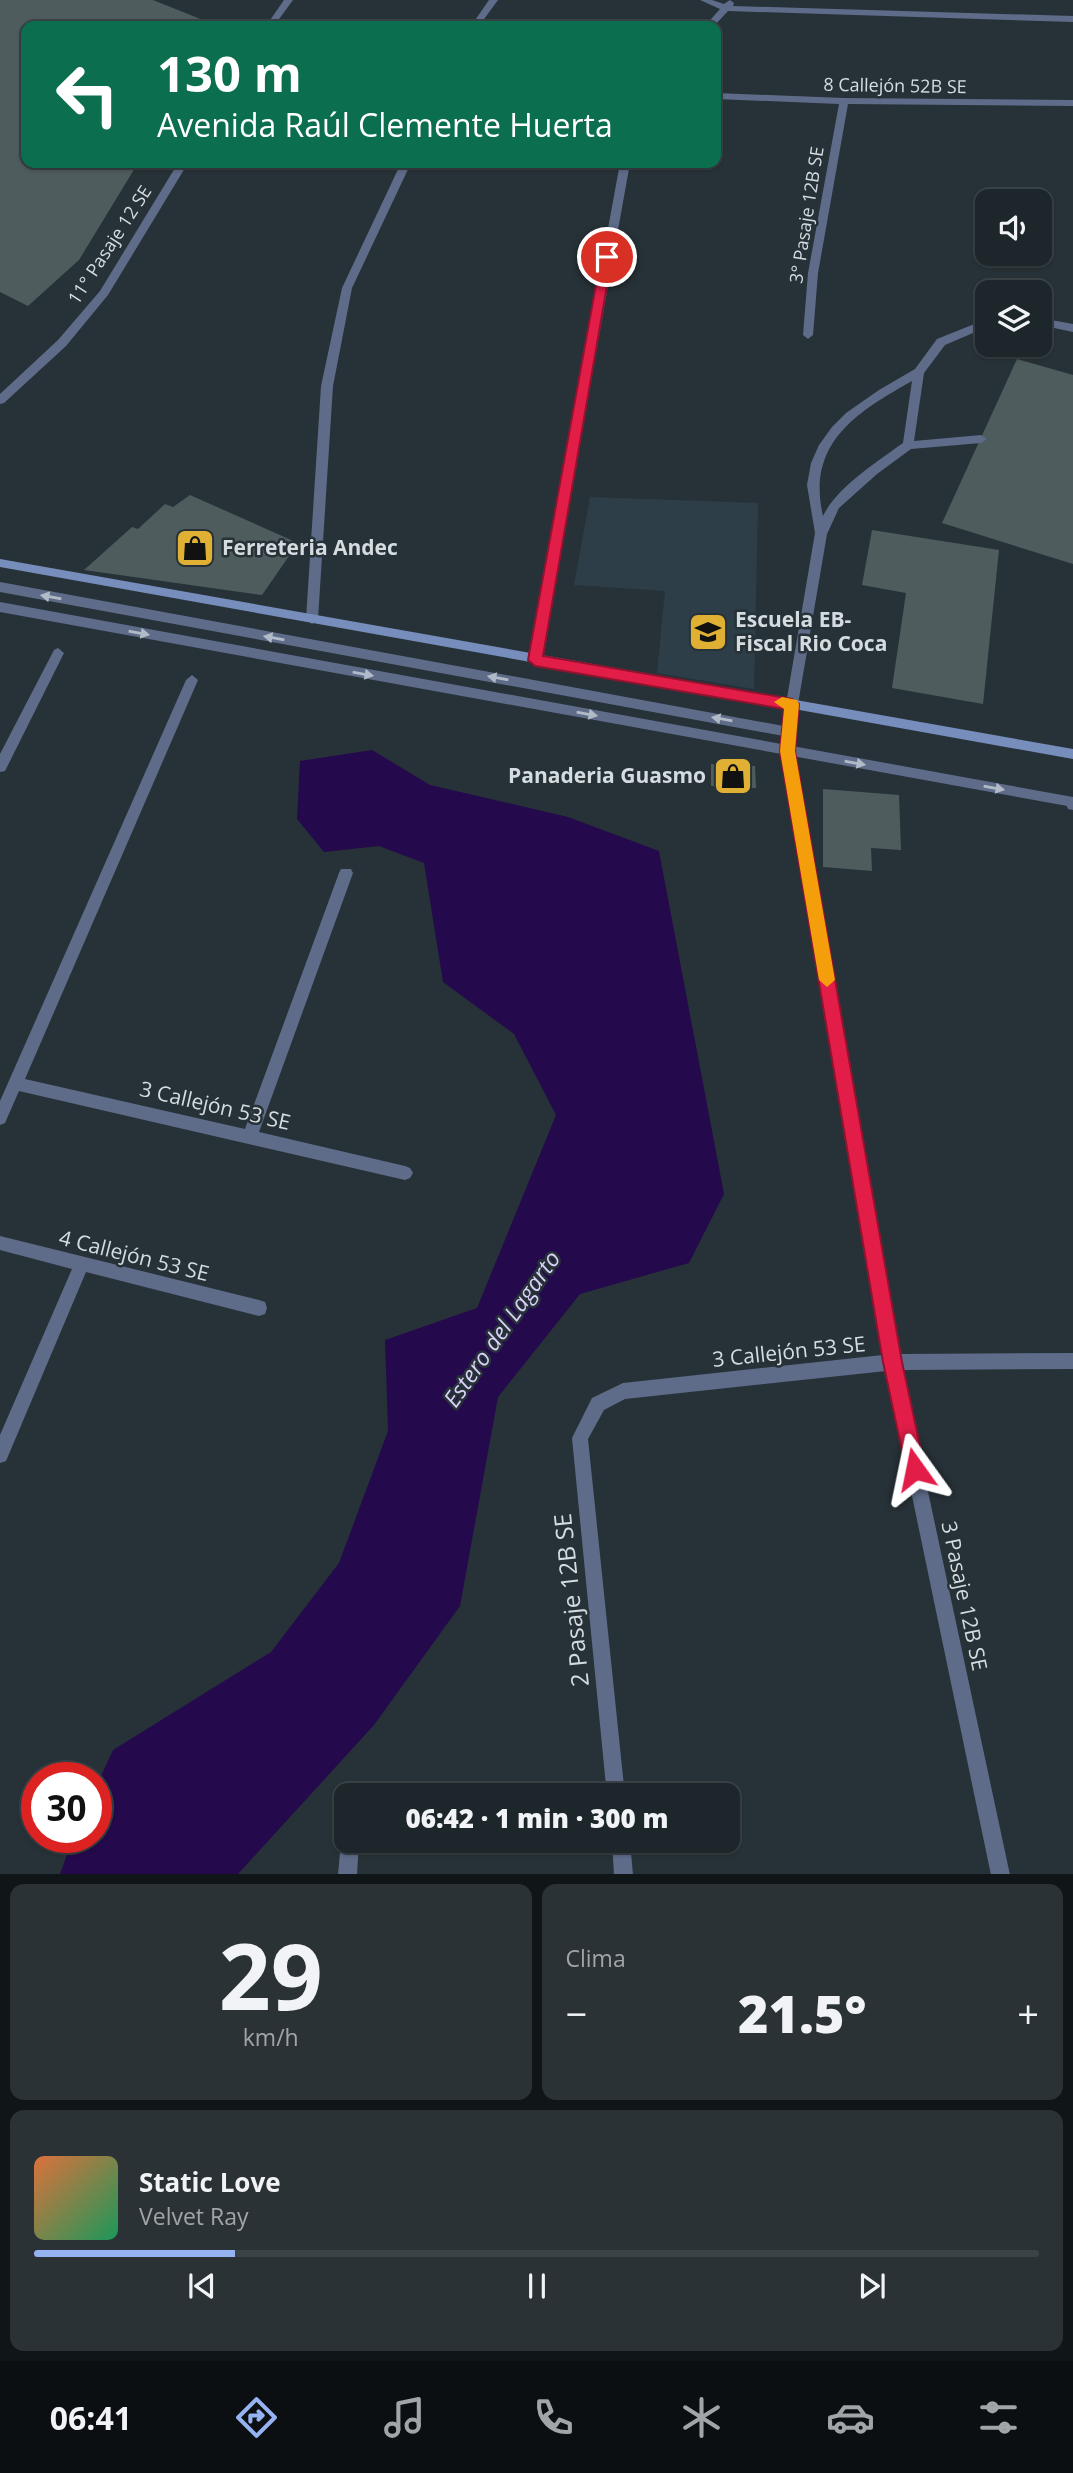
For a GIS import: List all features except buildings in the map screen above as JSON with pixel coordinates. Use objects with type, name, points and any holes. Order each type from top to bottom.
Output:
[{"type":"street","points":[[274,21],[289,0]]},
{"type":"street","points":[[479,21],[494,0]]},
{"type":"street","points":[[704,0],[725,8],[1073,19]]},
{"type":"street","points":[[713,21],[734,0]]},
{"type":"street","name":"8 Callejón 52B SE","points":[[721,96],[844,101],[1073,103]]},
{"type":"street","name":"3° Pasaje 12B SE","points":[[808,335],[813,273],[844,101]]},
{"type":"street","name":"11° Pasaje 12 SE","points":[[0,400],[62,343],[104,293],[180,168]]},
{"type":"street","points":[[312,619],[327,386],[347,288],[404,168]]},
{"type":"street","points":[[535,660],[624,168]]},
{"type":"street","points":[[1052,324],[1073,328]]},
{"type":"street","points":[[821,534],[813,486],[819,457],[834,428],[870,400],[919,372],[941,342],[975,326]]},
{"type":"street","points":[[908,445],[919,372]]},
{"type":"street","points":[[821,534],[834,506],[873,471],[908,445],[981,439]]},
{"type":"street","name":"3 Pasaje 12B SE","points":[[821,534],[792,704],[788,751],[892,1362],[1002,1874]]},
{"type":"street","points":[[0,564],[1073,754]]},
{"type":"street","points":[[0,587],[789,732]]},
{"type":"street","points":[[0,607],[1073,803]]},
{"type":"street","points":[[0,767],[58,653]]},
{"type":"street","points":[[0,1118],[192,680]]},
{"type":"street","points":[[250,1136],[346,873]]},
{"type":"street","name":"3 Callejón 53 SE","points":[[15,1083],[405,1173]]},
{"type":"street","name":"4 Callejón 53 SE","points":[[0,1243],[259,1308]]},
{"type":"street","points":[[0,1455],[81,1265]]},
{"type":"street","name":"3 Callejón 53 SE","points":[[598,1404],[623,1391],[892,1362],[1073,1361]]},
{"type":"street","name":"2 Pasaje 12B SE","points":[[598,1404],[580,1438],[615,1783]]},
{"type":"street","points":[[347,1874],[349,1853]]},
{"type":"street","points":[[622,1853],[624,1874]]},
{"type":"shaded area","name":"Escuela EB- Fiscal Rio Coca","points":[[590,497],[758,503],[754,689],[657,673],[665,591],[574,585]]},
{"type":"water","name":"Estero del Lagarto","points":[[372,750],[430,785],[568,817],[659,851],[724,1194],[689,1263],[580,1294],[498,1397],[460,1606],[374,1725],[238,1874],[60,1874],[68,1853],[112,1853],[112,1762],[107,1762],[113,1750],[271,1652],[339,1563],[388,1431],[385,1340],[477,1308],[556,1115],[514,1034],[443,982],[424,863],[379,846],[324,852],[297,819],[300,761]]},
{"type":"slow traffic","points":[[782,702],[792,704],[788,751],[827,980]]},
{"type":"place","name":"Ferreteria Andec","points":[[195,548]]},
{"type":"place","name":"Escuela EB- Fiscal Rio Coca","points":[[708,632]]},
{"type":"place","name":"Panaderia Guasmo","points":[[733,776]]},
{"type":"route","points":[[607,257],[535,660],[792,704],[788,751],[892,1362],[915,1469]]}]
